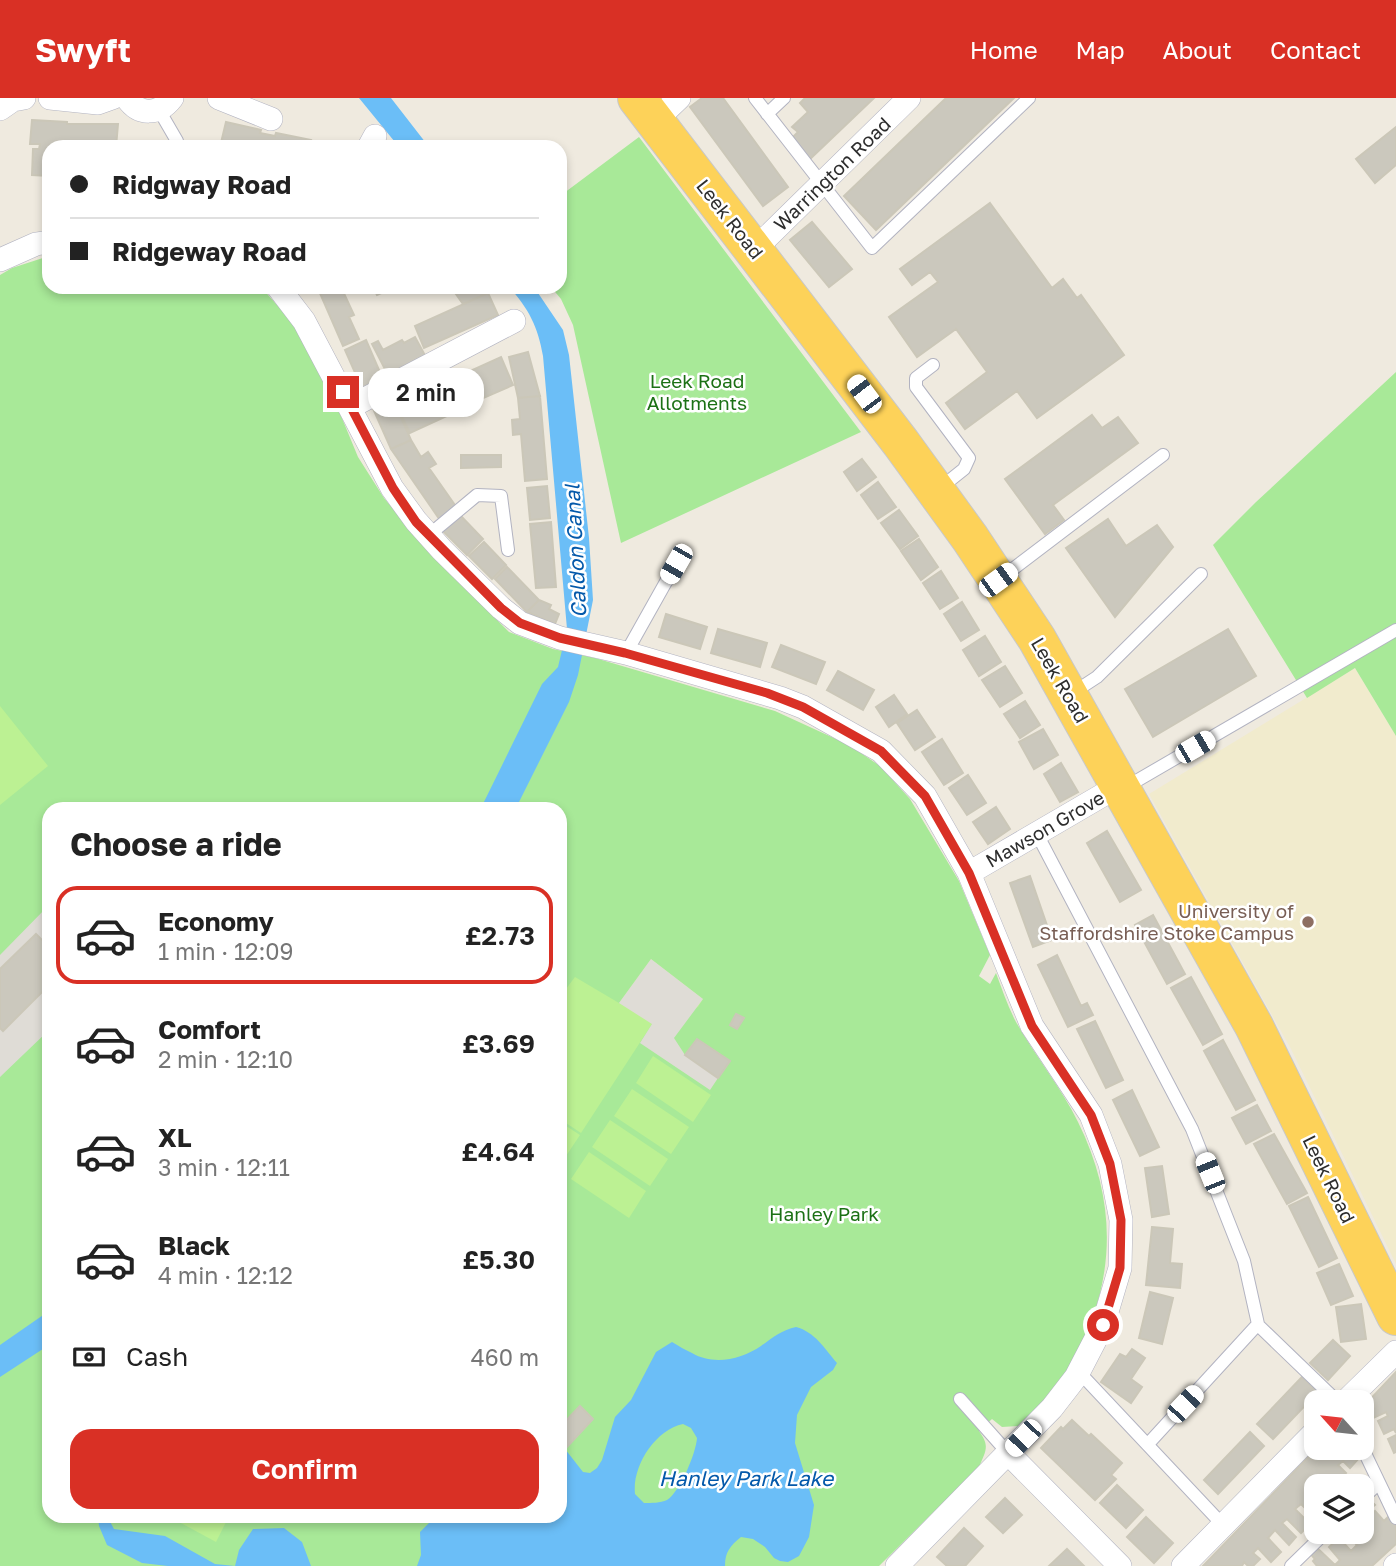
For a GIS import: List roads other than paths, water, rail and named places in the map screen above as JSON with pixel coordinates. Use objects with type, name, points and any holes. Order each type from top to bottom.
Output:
[{"type":"highway","name":"Leek Road","points":[[657,106],[754,250],[936,491],[1037,639],[1254,1026],[1396,1316]]},
{"type":"street","points":[[0,109],[13,100],[24,98]]},
{"type":"street","points":[[50,98],[98,103],[112,98]]},
{"type":"street","points":[[127,98],[142,111],[166,104]]},
{"type":"street","points":[[219,98],[271,119]]},
{"type":"street","name":"Warrington Road","points":[[754,250],[909,98]]},
{"type":"street","points":[[4,252],[42,244]]},
{"type":"street","points":[[283,294],[304,321],[393,488],[429,535],[501,608],[520,623],[560,638],[622,652],[780,698],[827,720],[881,751],[925,796],[969,873],[1032,1026],[1091,1115],[1110,1164],[1121,1220],[1120,1268],[1103,1325],[1079,1372],[1052,1408],[897,1566]]},
{"type":"street","points":[[350,407],[513,321]]},
{"type":"street","name":"Mawson Grove","points":[[969,873],[1120,785]]},
{"type":"street","points":[[1357,1390],[1396,1352]]},
{"type":"street","points":[[1183,1566],[1304,1443]]},
{"type":"street","points":[[1008,1453],[1119,1566]]},
{"type":"lane","points":[[755,98],[872,248],[1029,98]]},
{"type":"lane","points":[[767,114],[784,98]]},
{"type":"lane","points":[[166,104],[177,140]]},
{"type":"lane","points":[[933,365],[916,377],[916,387],[969,458],[964,469],[936,491]]},
{"type":"lane","points":[[998,580],[1163,455]]},
{"type":"lane","points":[[429,535],[477,495],[501,496],[508,550]]},
{"type":"lane","points":[[622,652],[676,564]]},
{"type":"lane","points":[[1069,695],[1097,677],[1201,574]]},
{"type":"lane","points":[[1120,785],[1126,787],[1396,629]]},
{"type":"lane","points":[[1037,834],[1192,1129],[1244,1261],[1258,1325],[1326,1390]]},
{"type":"lane","points":[[1148,1444],[1258,1325]]},
{"type":"lane","points":[[1079,1372],[1222,1524]]},
{"type":"lane","points":[[960,1399],[1008,1453]]},
{"type":"lane","points":[[1368,1460],[1396,1518]]},
{"type":"lane","points":[[1374,1488],[1379,1483]]},
{"type":"lane","points":[[1291,1566],[1314,1544]]},
{"type":"water","points":[[359,98],[391,98],[424,140],[393,140]]},
{"type":"water","name":"Caldon Canal","points":[[515,294],[539,294],[563,330],[569,355],[593,600],[578,675],[569,702],[519,802],[484,802],[542,684],[558,667],[567,629],[543,356],[532,319]]},
{"type":"water","points":[[42,1316],[42,1350],[0,1377],[0,1345]]},
{"type":"water","name":"Hanley Park Lake","points":[[791,1328],[803,1329],[819,1341],[837,1363],[833,1370],[811,1387],[797,1415],[795,1443],[814,1505],[809,1537],[799,1556],[788,1562],[780,1561],[753,1539],[741,1537],[729,1550],[725,1566],[417,1566],[421,1555],[420,1532],[429,1523],[567,1523],[567,1452],[583,1472],[590,1473],[597,1468],[615,1417],[631,1400],[656,1352],[672,1342],[701,1357],[728,1359],[753,1351]],"holes":[[[683,1424],[691,1428],[697,1438],[686,1472],[672,1496],[667,1500],[644,1503],[635,1494],[635,1483],[641,1461],[655,1441]]]},
{"type":"water","points":[[99,1523],[111,1523],[114,1529],[165,1536],[215,1564],[235,1566],[168,1566],[142,1563],[107,1545]]},
{"type":"water","points":[[284,1528],[302,1542],[311,1566],[235,1566],[239,1550],[253,1529]]},
{"type":"place","name":"University of Staffordshire Stoke Campus","points":[[1308,922]]},
{"type":"park label","name":"Leek Road Allotments","points":[[697,392]]},
{"type":"park label","name":"Hanley Park","points":[[824,1214]]}]
